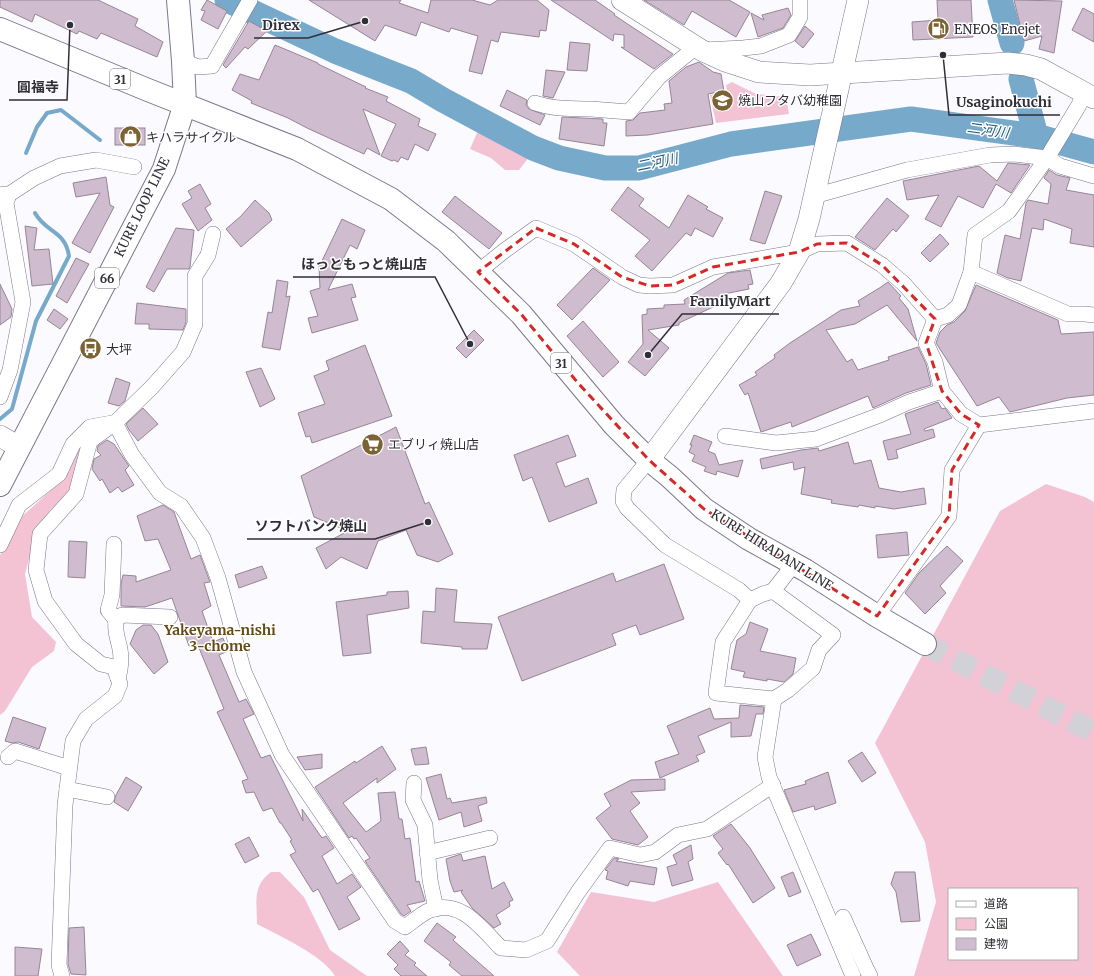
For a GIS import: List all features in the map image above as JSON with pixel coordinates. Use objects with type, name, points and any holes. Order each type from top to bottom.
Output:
[{"type":"main road","name":"KURE LOOP LINE","points":[[0,485],[164,169],[185,104],[178,0]]},
{"type":"main road","name":"KURE HIRADANI LINE","points":[[0,29],[297,149],[391,199],[446,241],[521,314],[597,407],[649,460],[670,477],[704,509],[749,539],[794,564],[925,644]]},
{"type":"street","points":[[183,61],[198,67],[212,66],[250,0]]},
{"type":"street","points":[[622,0],[699,48],[725,61],[759,72],[810,75],[841,74],[874,70],[1016,64],[1041,69],[1086,99],[1049,155],[1009,210],[975,234],[971,272],[959,305],[948,315],[935,320],[926,343],[935,362],[942,391],[961,414],[979,425],[1094,411]]},
{"type":"street","points":[[535,103],[565,110],[590,109],[629,112],[659,77],[699,48],[743,48],[761,46],[789,35],[800,17],[800,0]]},
{"type":"street","points":[[750,600],[739,590],[665,545],[627,508],[623,502],[624,490],[649,460],[781,283],[799,252],[815,190],[858,0]]},
{"type":"street","points":[[815,190],[907,170],[990,155],[1049,155],[1060,166],[1094,176]]},
{"type":"street","points":[[0,397],[10,370],[23,302],[3,198],[34,178],[60,166],[96,160],[134,167]]},
{"type":"street","points":[[478,272],[536,228],[574,244],[622,277],[639,285],[650,286],[673,285],[713,267],[799,252],[817,244],[847,243],[882,265],[904,284],[935,320]]},
{"type":"street","points":[[62,976],[59,965],[65,805],[73,741],[86,719],[115,696],[120,684],[114,667],[101,664],[76,644],[45,601],[36,570],[40,534],[76,494],[90,441],[115,423],[152,388],[183,352],[195,324],[194,276],[208,255],[213,234]]},
{"type":"street","points":[[971,272],[1068,314],[1094,315]]},
{"type":"street","points":[[725,436],[776,442],[816,439],[880,415],[909,402],[942,391]]},
{"type":"street","points":[[0,545],[19,505],[59,474],[73,444],[90,427],[115,423]]},
{"type":"street","points":[[115,423],[132,455],[160,493],[181,506],[203,538],[218,578],[244,672],[282,755],[395,921],[405,927],[427,912],[444,907],[467,914],[501,948],[526,950],[547,940],[578,892],[610,848],[640,855],[654,852],[678,835],[706,829],[773,785]]},
{"type":"street","points":[[877,616],[949,516],[952,470],[979,425]]},
{"type":"street","points":[[0,436],[19,447]]},
{"type":"street","points":[[114,544],[112,595],[108,610],[116,620]]},
{"type":"street","points":[[773,591],[833,635],[819,650],[813,668],[788,690],[774,699],[716,693],[723,642],[750,600],[773,591],[794,564]]},
{"type":"street","points":[[118,678],[121,667],[120,650],[115,627],[116,620],[122,615],[170,617]]},
{"type":"street","points":[[774,699],[765,757],[769,777],[852,976]]},
{"type":"street","points":[[8,757],[15,751],[69,768]]},
{"type":"street","points":[[414,783],[413,800],[425,825],[430,880],[436,909]]},
{"type":"street","points":[[67,789],[107,796]]},
{"type":"street","points":[[427,853],[490,838]]},
{"type":"street","points":[[843,917],[870,976]]},
{"type":"highlighted area","points":[[536,228],[574,244],[622,277],[650,286],[673,285],[713,267],[799,252],[817,244],[847,243],[882,265],[935,319],[926,343],[942,391],[961,414],[979,425],[952,470],[949,516],[877,616],[704,509],[649,460],[578,383],[521,314],[478,272]]},
{"type":"green space","points":[[732,82],[756,94],[786,97],[789,114],[716,123],[710,95],[727,91],[726,85]]},
{"type":"green space","points":[[480,126],[533,152],[519,170],[505,170],[491,158],[470,149]]},
{"type":"green space","points":[[78,451],[84,452],[72,492],[51,509],[36,532],[25,574],[32,617],[56,642],[54,651],[32,667],[5,711],[0,715],[0,555],[6,546],[16,522],[61,481]]},
{"type":"green space","points":[[1046,484],[1085,497],[1094,502],[1094,976],[914,976],[936,902],[925,842],[875,743],[1000,511]]},
{"type":"green space","points":[[271,872],[280,872],[304,897],[330,950],[367,976],[335,976],[329,968],[311,954],[257,924],[256,902],[258,889],[265,877]]},
{"type":"green space","points":[[718,882],[783,976],[580,976],[557,952],[591,892],[654,902]]},
{"type":"building","points":[[0,0],[98,0],[138,19],[135,26],[163,42],[157,57],[101,33],[97,39],[79,31],[77,34],[35,14],[32,22],[0,7]]},
{"type":"building","points":[[207,0],[227,11],[218,29],[201,20],[205,11],[201,10]]},
{"type":"building","points":[[309,0],[401,0],[399,3],[428,13],[431,0],[472,0],[490,5],[498,0],[537,0],[549,10],[546,31],[540,30],[539,37],[501,32],[498,42],[491,40],[482,74],[469,71],[478,36],[451,28],[449,32],[421,22],[416,36],[385,25],[375,41]]},
{"type":"building","points":[[551,0],[595,0],[615,14],[614,15],[673,54],[654,69],[621,47],[624,48],[624,35],[614,34],[613,41]]},
{"type":"building","points":[[644,0],[729,0],[750,12],[736,37],[692,11],[684,25]]},
{"type":"building","points":[[937,0],[971,0],[973,37],[913,40],[912,22],[938,20]]},
{"type":"building","points":[[1014,0],[1062,1],[1054,53],[1039,49],[1042,36],[1024,41]]},
{"type":"building","points":[[788,8],[791,15],[783,28],[758,37],[751,13],[764,20],[762,15]]},
{"type":"building","points":[[1083,8],[1094,14],[1094,42],[1072,30]]},
{"type":"building","points":[[249,21],[267,31],[248,49],[245,47],[226,68],[223,65]]},
{"type":"building","points":[[805,26],[814,34],[803,48],[795,41]]},
{"type":"building","points":[[570,42],[590,44],[587,71],[567,70]]},
{"type":"building","points":[[275,45],[318,63],[366,87],[365,88],[388,97],[386,101],[420,119],[418,126],[436,134],[428,151],[415,144],[408,160],[401,157],[398,162],[381,156],[396,124],[363,109],[380,155],[367,148],[364,154],[288,118],[251,103],[252,101],[232,90],[240,74],[259,80]]},
{"type":"building","points":[[699,62],[713,72],[721,74],[724,91],[708,94],[713,124],[648,135],[626,136],[626,121],[633,120],[640,113],[665,110],[664,104],[672,103],[669,81],[686,67]]},
{"type":"building","points":[[546,70],[565,72],[553,98],[543,96]]},
{"type":"building","points":[[507,90],[527,100],[526,105],[529,109],[545,115],[540,125],[500,106]]},
{"type":"building","points":[[562,117],[603,119],[603,123],[607,123],[604,146],[559,139]]},
{"type":"building","points":[[115,128],[145,128],[145,145],[115,145]]},
{"type":"building","points":[[1008,163],[1030,165],[1011,193],[996,184],[983,208],[958,196],[941,227],[925,219],[939,195],[907,200],[903,181],[979,166],[997,181]]},
{"type":"building","points":[[1049,170],[1057,175],[1070,178],[1066,190],[1094,195],[1094,247],[1070,243],[1072,229],[1044,219],[1043,230],[1032,228],[1021,281],[1008,278],[997,273],[1005,235],[1020,239],[1026,203],[1028,200],[1048,204],[1051,184],[1044,178]]},
{"type":"building","points":[[106,177],[110,205],[114,207],[90,253],[72,243],[100,193],[76,197],[73,183]]},
{"type":"building","points":[[200,184],[211,204],[205,208],[212,220],[198,231],[182,204],[192,198],[188,191]]},
{"type":"building","points":[[628,187],[644,199],[639,206],[669,228],[688,195],[708,207],[706,209],[723,218],[713,237],[695,228],[691,236],[686,233],[652,271],[635,256],[650,240],[611,210]]},
{"type":"building","points":[[765,191],[782,196],[765,244],[750,240]]},
{"type":"building","points":[[455,196],[502,233],[489,249],[442,212]]},
{"type":"building","points":[[887,198],[909,216],[896,232],[893,229],[875,250],[855,237]]},
{"type":"building","points":[[255,200],[269,213],[272,220],[241,247],[226,229],[241,216]]},
{"type":"building","points":[[342,219],[365,230],[357,249],[350,245],[328,290],[352,284],[356,297],[351,298],[358,320],[312,333],[308,318],[318,316],[310,291],[320,288],[319,267]]},
{"type":"building","points":[[25,226],[37,228],[34,250],[49,249],[53,284],[32,286]]},
{"type":"building","points":[[176,228],[194,230],[190,267],[189,269],[167,269],[154,292],[146,287]]},
{"type":"building","points":[[940,234],[949,244],[930,262],[921,253]]},
{"type":"building","points":[[76,258],[89,264],[67,303],[56,296]]},
{"type":"building","points":[[593,268],[610,280],[572,320],[557,305]]},
{"type":"building","points":[[750,270],[753,284],[748,285],[749,289],[724,294],[728,300],[679,323],[679,325],[648,330],[669,348],[645,376],[628,362],[643,344],[642,315],[647,314],[647,309],[664,308],[664,305],[685,304],[684,300],[728,273]]},
{"type":"building","points":[[277,280],[288,282],[286,297],[290,296],[280,350],[262,347],[268,312],[272,313]]},
{"type":"building","points":[[888,282],[901,296],[899,298],[908,309],[917,341],[887,305],[855,324],[826,330],[847,362],[852,359],[858,370],[889,360],[888,357],[918,347],[926,364],[931,385],[906,393],[873,408],[868,396],[792,427],[791,422],[761,432],[748,393],[745,395],[739,385],[757,375],[755,372],[775,358],[774,355],[790,343],[841,310],[860,306],[858,301]]},
{"type":"building","points":[[0,284],[12,309],[11,317],[0,325]]},
{"type":"building","points":[[976,285],[1058,320],[1061,334],[1094,332],[1094,395],[1067,398],[1010,412],[999,397],[977,406],[936,343],[940,332],[947,325],[954,322],[965,311]]},
{"type":"building","points":[[137,303],[186,309],[186,322],[183,330],[149,329],[149,324],[135,324]]},
{"type":"building","points":[[54,309],[68,319],[60,329],[47,320]]},
{"type":"building","points":[[583,321],[619,362],[603,377],[567,336]]},
{"type":"building","points":[[474,330],[484,340],[466,358],[456,348]]},
{"type":"building","points":[[365,345],[392,416],[312,443],[310,436],[306,437],[298,413],[325,404],[314,376],[329,370],[326,361]]},
{"type":"building","points":[[261,368],[275,399],[260,407],[246,372]]},
{"type":"building","points":[[116,378],[130,383],[125,401],[119,406],[108,403]]},
{"type":"building","points":[[938,402],[942,409],[945,408],[952,418],[924,429],[925,431],[933,429],[935,437],[896,450],[898,458],[888,460],[883,441],[911,434],[905,414]]},
{"type":"building","points":[[143,408],[158,424],[138,441],[126,424]]},
{"type":"building","name":"エブリィ焼山店","points":[[396,427],[425,504],[429,502],[453,554],[438,562],[417,555],[406,530],[378,541],[367,569],[341,557],[326,569],[316,548],[348,531],[314,517],[301,476]]},
{"type":"building","points":[[568,435],[576,456],[556,463],[565,487],[588,478],[597,503],[549,522],[532,477],[523,481],[514,455]]},
{"type":"building","points":[[694,435],[712,442],[708,451],[715,454],[719,465],[743,460],[738,477],[717,471],[716,475],[704,471],[706,467],[692,461],[695,455],[689,452]]},
{"type":"building","points":[[107,440],[114,444],[129,466],[125,470],[134,485],[122,492],[118,487],[110,493],[102,479],[100,481],[92,469],[94,459],[101,455],[97,451],[98,446]]},
{"type":"building","points":[[848,442],[854,464],[871,460],[879,488],[901,492],[924,488],[926,504],[894,509],[859,505],[858,507],[831,503],[832,500],[801,494],[805,467],[794,470],[793,462],[762,469],[760,459],[801,450],[818,448],[819,451]]},
{"type":"building","points":[[163,505],[174,512],[191,559],[200,555],[210,582],[204,583],[211,606],[202,611],[213,642],[223,638],[228,651],[219,655],[239,702],[246,699],[254,714],[243,719],[261,758],[270,755],[303,821],[302,809],[322,838],[326,836],[334,848],[322,856],[337,884],[352,874],[361,887],[347,897],[360,919],[339,930],[318,889],[313,892],[290,855],[296,852],[290,841],[292,840],[272,808],[263,811],[254,792],[246,793],[242,781],[248,779],[217,712],[224,709],[197,643],[189,646],[172,598],[145,607],[121,606],[121,584],[123,575],[136,576],[136,582],[171,570],[158,539],[145,541],[137,516]]},
{"type":"building","points":[[907,532],[909,555],[878,558],[876,535]]},
{"type":"building","points":[[69,541],[87,542],[85,578],[68,577]]},
{"type":"building","points":[[947,546],[963,561],[940,586],[946,593],[925,614],[905,593],[919,573]]},
{"type":"building","points":[[664,564],[684,619],[640,635],[636,625],[612,634],[616,645],[522,681],[498,617],[613,573],[616,582]]},
{"type":"building","points":[[262,566],[267,578],[239,588],[235,575]]},
{"type":"building","points":[[436,588],[457,590],[454,622],[492,624],[487,649],[462,649],[462,647],[421,643],[423,611],[435,612]]},
{"type":"building","points":[[408,591],[409,608],[367,615],[371,653],[343,656],[336,602],[387,595],[387,592]]},
{"type":"building","points":[[750,622],[768,629],[760,651],[796,658],[793,674],[784,682],[743,677],[745,672],[731,669],[737,640],[746,634]]},
{"type":"building","points":[[143,625],[151,625],[158,634],[168,662],[154,674],[130,644],[136,630]]},
{"type":"building","points":[[740,705],[764,707],[763,714],[756,714],[751,736],[731,737],[731,722],[698,736],[705,752],[696,756],[699,761],[660,778],[655,762],[679,754],[667,726],[710,708],[714,719],[739,718]]},
{"type":"building","points":[[13,717],[46,728],[39,749],[18,742],[12,743],[5,741]]},
{"type":"building","points":[[382,746],[396,769],[377,783],[377,778],[343,803],[366,832],[381,821],[378,793],[395,792],[399,819],[402,819],[405,839],[410,838],[416,882],[419,881],[425,901],[407,905],[411,911],[404,916],[401,914],[365,861],[370,858],[356,838],[354,839],[352,836],[349,838],[315,787],[355,761],[356,763]]},
{"type":"building","points":[[426,747],[429,764],[415,765],[411,749]]},
{"type":"building","points":[[862,752],[876,773],[862,782],[848,761]]},
{"type":"building","points":[[322,754],[322,768],[305,770],[297,757]]},
{"type":"building","points":[[828,772],[836,803],[815,810],[814,806],[793,812],[784,790],[806,784],[805,781]]},
{"type":"building","points":[[441,774],[447,799],[450,798],[452,803],[486,797],[487,803],[478,806],[482,821],[464,827],[461,812],[439,820],[426,778]]},
{"type":"building","points":[[126,777],[142,787],[128,811],[114,802],[116,795]]},
{"type":"building","points":[[665,779],[665,790],[631,792],[640,803],[630,811],[648,837],[638,845],[612,839],[596,818],[611,806],[604,794],[631,780]]},
{"type":"building","points":[[731,824],[750,848],[775,888],[753,903],[728,864],[727,865],[718,853],[723,849],[713,836]]},
{"type":"building","points":[[249,837],[259,856],[245,863],[235,844]]},
{"type":"building","points":[[691,845],[693,859],[688,862],[693,880],[672,886],[667,867],[677,864],[673,855]]},
{"type":"building","points":[[461,854],[463,861],[485,856],[492,889],[504,882],[513,900],[509,902],[510,906],[496,915],[501,924],[494,928],[472,908],[461,892],[463,890],[454,892],[450,881],[446,859]]},
{"type":"building","points":[[614,858],[619,859],[616,861],[657,868],[654,885],[630,881],[628,886],[606,879],[608,871],[605,870]]},
{"type":"building","points":[[793,872],[801,892],[789,897],[781,877]]},
{"type":"building","points":[[895,872],[915,872],[920,921],[901,922],[896,892],[891,884]]},
{"type":"building","points":[[437,923],[456,937],[453,940],[494,976],[462,976],[449,965],[451,962],[424,941]]},
{"type":"building","points":[[84,927],[86,975],[71,974],[68,964],[69,928]]},
{"type":"building","points":[[811,934],[821,955],[797,966],[787,945]]},
{"type":"building","points":[[400,941],[409,951],[405,955],[416,963],[414,965],[427,976],[401,976],[394,969],[398,965],[387,954]]},
{"type":"building","points":[[15,947],[42,949],[38,976],[15,976]]},
{"type":"waterway","name":"二河川","points":[[227,0],[335,51],[411,81],[443,100],[533,148],[559,158],[605,168],[639,168],[731,144],[911,119],[1036,136],[1094,152]]},
{"type":"waterway","points":[[1000,0],[1012,43]]},
{"type":"waterway","points":[[1021,79],[1036,136]]},
{"type":"waterway","points":[[26,153],[37,127],[47,113],[61,110],[100,140]]},
{"type":"waterway","points":[[0,419],[12,409],[36,321],[69,256],[64,241],[39,220],[35,213]]},
{"type":"tunnel","points":[[925,644],[1094,732]]},
{"type":"place","name":"Direx","points":[[365,21]]},
{"type":"place","name":"圓福寺","points":[[70,25]]},
{"type":"place","name":"ENEOS Enejet","points":[[938,29]]},
{"type":"place","name":"Usaginokuchi","points":[[943,55]]},
{"type":"place","name":"焼山フタバ幼稚園","points":[[722,100]]},
{"type":"place","name":"キハラサイクル","points":[[130,137]]},
{"type":"place","name":"ほっともっと焼山店","points":[[470,344]]},
{"type":"place","name":"大坪","points":[[91,349]]},
{"type":"place","name":"FamilyMart","points":[[648,355]]},
{"type":"place","name":"エブリィ焼山店","points":[[373,444]]},
{"type":"place","name":"ソフトバンク焼山","points":[[428,522]]},
{"type":"district","name":"Yakeyama-nishi 3-chome","points":[[220,638]]}]
